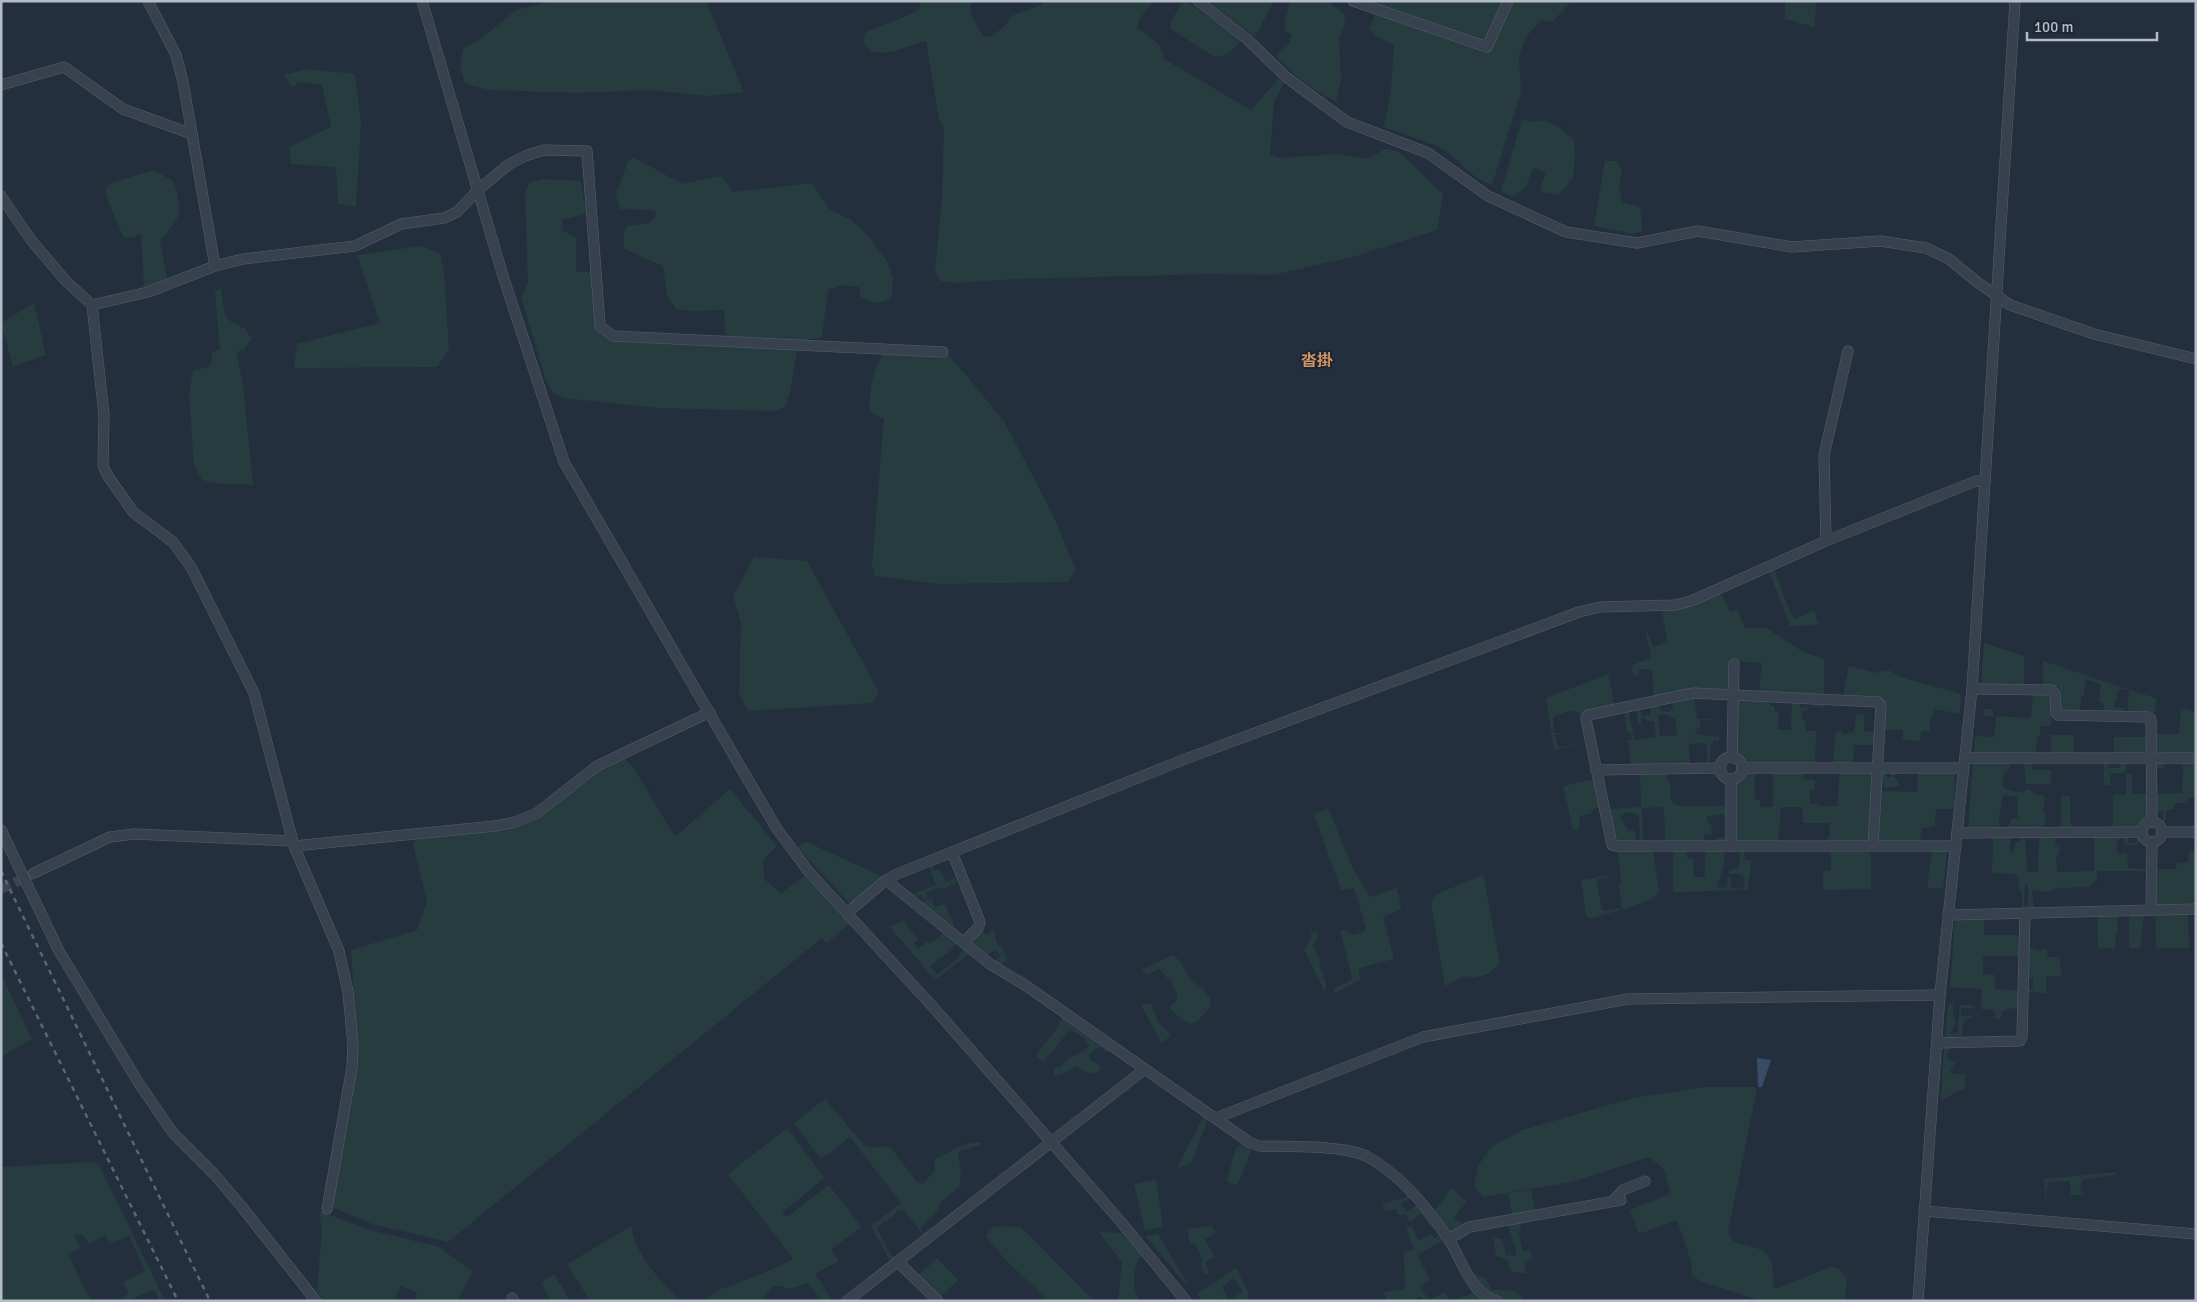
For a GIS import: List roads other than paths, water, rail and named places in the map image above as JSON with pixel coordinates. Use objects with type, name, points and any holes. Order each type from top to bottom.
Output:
[{"type":"street","points":[[148,1],[176,55],[188,104],[215,266]]},
{"type":"street","points":[[422,1],[509,294],[564,462],[710,712],[789,846],[1121,1222],[1186,1301]]},
{"type":"street","points":[[1198,1],[1247,39],[1286,77],[1347,122],[1428,153],[1488,196],[1566,232],[1637,243],[1698,232],[1792,247],[1880,241],[1926,248],[1937,252],[1996,295],[2016,307],[2094,334],[2196,359]]},
{"type":"street","points":[[1353,1],[1487,47],[1508,1]]},
{"type":"street","points":[[1918,1301],[1940,994],[1972,689],[2015,1]]},
{"type":"street","points":[[1,86],[64,67],[123,109],[192,134]]},
{"type":"street","points":[[92,305],[148,292],[215,266],[243,259],[355,246],[401,224],[444,218],[457,212],[478,190],[508,166],[525,156],[544,150],[587,151],[600,326],[613,336],[943,352]]},
{"type":"street","points":[[1,196],[31,240],[66,280],[92,305],[104,415],[103,466],[133,512],[173,542],[184,557],[254,693],[294,843],[339,951],[348,992],[353,1045],[350,1076],[327,1210]]},
{"type":"street","points":[[1826,541],[1824,455],[1848,351]]},
{"type":"street","points":[[847,913],[886,880],[1188,758],[1580,612],[1600,607],[1675,605],[1691,601],[1826,541],[1976,481],[1985,482]]},
{"type":"street","points":[[1732,758],[1734,664]]},
{"type":"street","points":[[1972,689],[2052,690],[2055,694],[2056,713],[2058,715],[2148,717],[2151,719],[2152,821]]},
{"type":"street","points":[[1873,846],[1881,705],[1878,702],[1693,693],[1588,715],[1586,719],[1612,845],[1731,846],[1873,846],[1956,846]]},
{"type":"street","points":[[34,873],[110,838],[134,834],[294,843],[495,826],[514,822],[537,813],[597,766],[710,712]]},
{"type":"street","points":[[1742,768],[1878,767],[2151,757],[2196,758]]},
{"type":"street","points":[[1732,758],[1740,762],[1742,768],[1738,777],[1731,779],[1722,775],[1720,768],[1723,761],[1732,758]]},
{"type":"street","points":[[1596,770],[1720,768]]},
{"type":"street","points":[[1731,779],[1731,846]]},
{"type":"street","points":[[2152,821],[2144,825],[2141,832],[2143,838],[2152,842]]},
{"type":"street","points":[[2152,821],[2160,825],[2162,832],[2160,838],[2152,842]]},
{"type":"street","points":[[1,830],[59,951],[140,1085],[173,1133],[214,1174],[316,1301]]},
{"type":"street","points":[[1957,833],[2141,832]]},
{"type":"street","points":[[2162,832],[2196,832]]},
{"type":"street","points":[[2151,910],[2152,842]]},
{"type":"street","points":[[952,852],[980,922],[978,928],[964,942]]},
{"type":"street","points":[[886,880],[990,964],[1025,985],[1249,1142],[1260,1146],[1348,1150],[1365,1156],[1407,1187],[1449,1239],[1481,1294],[1497,1301]]},
{"type":"street","points":[[1948,915],[2196,909]]},
{"type":"street","points":[[1937,1043],[2020,1040],[2022,1037],[2025,913]]},
{"type":"street","points":[[1216,1118],[1423,1037],[1628,999],[1940,994]]},
{"type":"street","points":[[848,1301],[1145,1069]]},
{"type":"street","points":[[1449,1239],[1470,1227],[1617,1201],[1623,1190],[1645,1180]]},
{"type":"street","points":[[1924,1211],[2196,1234]]},
{"type":"street","points":[[898,1262],[938,1301]]},
{"type":"water","points":[[1757,1058],[1771,1060],[1762,1087],[1758,1087]]},
{"type":"tunnel","points":[[1,889],[31,875]]},
{"type":"railway","points":[[1,871],[210,1301]]},
{"type":"railway","points":[[1,943],[178,1301]]},
{"type":"district","name":"沓掛","points":[[1317,360]]}]
